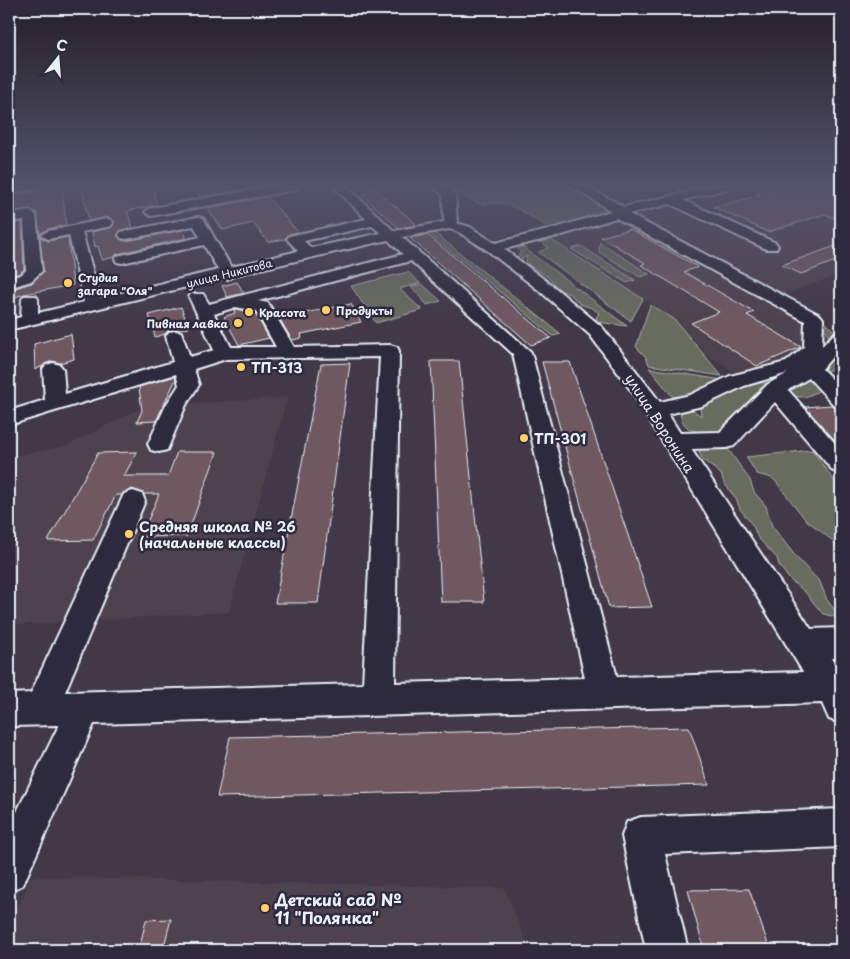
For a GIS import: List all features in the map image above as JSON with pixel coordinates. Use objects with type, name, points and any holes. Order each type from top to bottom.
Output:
[{"type":"street","points":[[9,282],[26,278],[34,271],[31,231]]},
{"type":"street","points":[[48,235],[71,231]]},
{"type":"street","points":[[75,231],[93,305]]},
{"type":"street","points":[[126,235],[148,231]]},
{"type":"street","points":[[203,231],[228,274]]},
{"type":"street","points":[[285,259],[276,244],[331,231]]},
{"type":"street","points":[[387,231],[522,352],[605,693]]},
{"type":"street","name":"улица Никитова","points":[[9,325],[228,274],[308,253],[415,231]]},
{"type":"street","name":"улица Воронина","points":[[466,231],[493,248],[570,308],[596,332],[641,388],[836,697]]},
{"type":"street","points":[[493,248],[561,231]]},
{"type":"street","points":[[654,231],[814,320],[814,349],[793,366],[737,381],[695,401],[654,410]]},
{"type":"street","points":[[738,231],[771,246]]},
{"type":"street","points":[[294,239],[308,253]]},
{"type":"street","points":[[122,259],[208,240]]},
{"type":"street","points":[[204,311],[415,255]]},
{"type":"street","points":[[690,267],[814,335]]},
{"type":"street","points":[[190,282],[225,352]]},
{"type":"street","points":[[30,299],[30,320]]},
{"type":"street","points":[[236,302],[262,307],[288,352]]},
{"type":"street","points":[[159,444],[176,406],[190,385],[175,336]]},
{"type":"street","points":[[673,441],[726,440],[776,389],[811,369],[841,337]]},
{"type":"street","points":[[9,418],[225,352],[390,351],[378,700]]},
{"type":"street","points":[[53,369],[55,404]]},
{"type":"street","points":[[811,369],[841,400]]},
{"type":"street","points":[[776,389],[841,465]]},
{"type":"street","points":[[41,709],[132,501]]},
{"type":"street","points":[[804,644],[841,643]]},
{"type":"street","points":[[9,710],[605,693],[836,697]]},
{"type":"street","points":[[9,872],[85,708]]},
{"type":"street","points":[[667,950],[641,836],[841,828]]},
{"type":"shaded area","points":[[570,231],[841,231],[841,274],[778,296],[816,314],[839,347],[752,386],[719,361],[709,356],[674,319],[547,237]]},
{"type":"shaded area","name":"Средняя школа № 26 (начальные классы)","points":[[287,398],[229,612],[9,625],[9,457],[66,446],[145,406]]},
{"type":"shaded area","name":"Детский сад № 11 \"Полянка\"","points":[[31,877],[504,888],[530,950],[9,950],[9,927]]},
{"type":"green space","points":[[435,233],[561,334],[553,336],[430,234]]},
{"type":"green space","points":[[547,237],[643,299],[631,321],[538,252],[548,248],[539,240]]},
{"type":"green space","points":[[600,242],[649,274],[640,277],[599,252]]},
{"type":"green space","points":[[519,244],[627,326],[598,322],[596,318],[599,313],[592,308],[580,304],[570,294],[559,290],[548,277],[529,265],[526,261],[527,256],[522,259],[518,255],[521,253],[518,249]]},
{"type":"green space","points":[[581,246],[635,280],[627,283],[571,249]]},
{"type":"green space","points":[[408,272],[420,283],[400,289],[422,310],[376,323],[351,286]]},
{"type":"green space","points":[[422,284],[441,301],[427,305],[411,287]]},
{"type":"green space","points":[[650,305],[674,319],[722,376],[649,365],[646,357],[636,347]]},
{"type":"green space","points":[[822,316],[826,323],[841,338],[841,368],[828,370],[823,389],[809,396],[798,397],[772,389],[760,388],[757,393],[758,398],[734,432],[700,432],[686,426],[680,410],[683,407],[693,410],[701,416],[700,406],[744,382],[769,383],[829,350],[832,345],[827,332],[821,325]]},
{"type":"green space","points":[[649,368],[728,381],[683,398],[672,396]]},
{"type":"green space","points":[[698,446],[728,449],[750,480],[754,492],[766,506],[772,526],[796,557],[820,582],[827,600],[841,618],[823,614],[804,591],[789,579],[779,565],[777,558],[758,538],[753,526],[724,483],[721,474],[703,460]]},
{"type":"green space","points":[[812,450],[841,490],[841,554],[833,541],[805,519],[772,478],[757,474],[746,457]]},
{"type":"building","points":[[9,231],[22,231],[24,269],[20,273],[9,276]]},
{"type":"building","points":[[120,231],[117,236],[121,240],[126,241],[184,231],[186,238],[117,254],[114,257],[102,260],[98,246],[95,247],[92,232]]},
{"type":"building","points":[[259,231],[298,232],[289,234],[285,239],[268,242]]},
{"type":"building","points":[[624,231],[633,231],[698,267],[684,272],[754,312],[747,315],[801,347],[757,366],[691,323],[719,312],[641,265],[645,263],[601,237]]},
{"type":"building","points":[[428,235],[551,338],[531,345],[410,238]]},
{"type":"building","points":[[40,237],[48,241],[68,237],[73,285],[24,294],[9,299],[9,290],[32,283],[43,272]]},
{"type":"building","points":[[841,244],[841,259],[801,274],[782,265]]},
{"type":"building","points":[[237,282],[244,293],[227,297],[222,286]]},
{"type":"building","points":[[351,304],[361,322],[301,334],[302,338],[292,340],[279,318]]},
{"type":"building","points":[[181,307],[189,328],[169,330],[165,334],[155,337],[149,315]]},
{"type":"building","points":[[234,310],[255,313],[269,338],[239,345],[224,317],[235,313]]},
{"type":"building","points":[[71,334],[74,359],[60,363],[52,361],[35,370],[34,344]]},
{"type":"building","points":[[431,361],[459,361],[484,602],[441,602]]},
{"type":"building","points":[[542,362],[570,362],[652,607],[609,608]]},
{"type":"building","points":[[350,363],[318,603],[275,603],[321,364]]},
{"type":"building","points":[[175,376],[176,379],[156,421],[137,422],[142,411],[139,387]]},
{"type":"building","points":[[831,405],[841,410],[841,447],[805,407]]},
{"type":"building","points":[[137,452],[124,476],[168,476],[177,452],[217,452],[187,536],[141,537],[159,494],[144,494],[132,489],[122,495],[116,495],[93,540],[48,541],[98,453]]},
{"type":"building","points":[[689,727],[709,785],[217,797],[230,737]]},
{"type":"building","points":[[749,889],[770,950],[704,950],[688,890]]},
{"type":"building","points":[[171,919],[163,950],[139,950],[146,920]]},
{"type":"place","name":"Студия загара \"Оля\"","points":[[68,283]]},
{"type":"place","name":"Продукты","points":[[326,310]]},
{"type":"place","name":"Красота","points":[[249,312]]},
{"type":"place","name":"Пивная лавка","points":[[238,323]]},
{"type":"place","name":"ТП-313","points":[[241,367]]},
{"type":"place","name":"ТП-301","points":[[524,438]]},
{"type":"place","name":"Средняя школа № 26 (начальные классы)","points":[[129,534]]},
{"type":"place","name":"Детский сад № 11 \"Полянка\"","points":[[265,908]]}]
